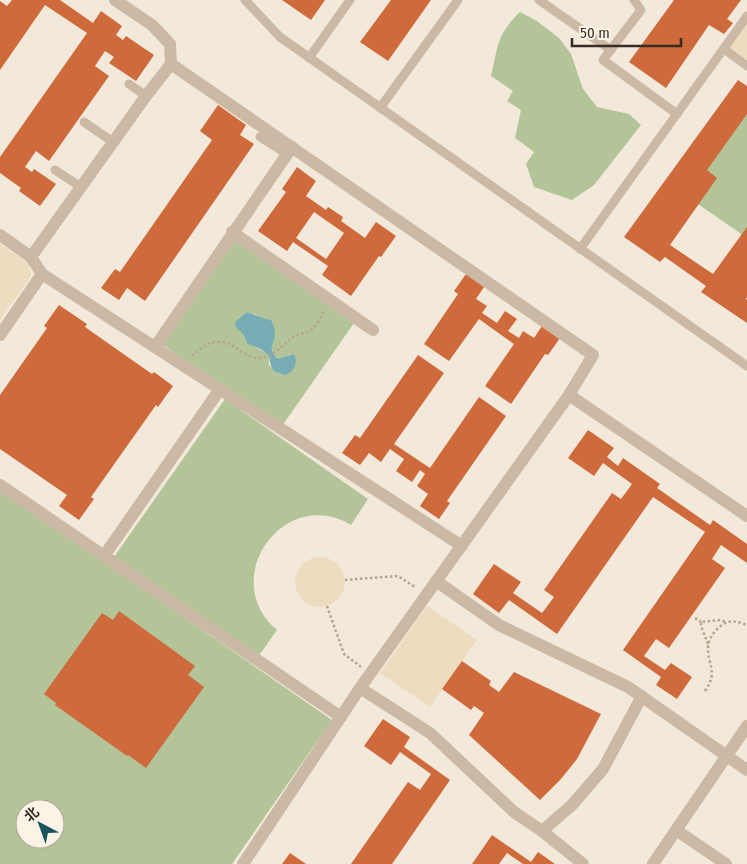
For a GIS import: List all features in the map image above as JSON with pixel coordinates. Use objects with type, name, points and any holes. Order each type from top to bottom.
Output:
[{"type":"street","points":[[31,257],[146,96],[172,64],[170,44],[152,25],[115,0]]},
{"type":"street","points":[[172,64],[289,151],[592,355],[569,395],[370,673],[243,864]]},
{"type":"street","points":[[155,347],[289,151]]},
{"type":"street","points":[[232,232],[373,330]]},
{"type":"street","points":[[0,236],[31,257],[42,274],[462,546]]},
{"type":"street","points":[[0,335],[42,274]]},
{"type":"street","points":[[104,556],[220,389]]},
{"type":"street","points":[[569,395],[747,516]]},
{"type":"street","points":[[0,485],[341,717]]},
{"type":"street","points":[[436,581],[499,625],[628,687],[747,770]]},
{"type":"street","points":[[360,688],[430,733],[514,812],[542,831],[583,864]]},
{"type":"street","points":[[542,831],[572,805],[603,770],[642,696]]},
{"type":"street","points":[[652,864],[747,726]]},
{"type":"street","points":[[676,830],[726,864]]},
{"type":"lane","points":[[245,0],[280,37],[747,366]]},
{"type":"lane","points":[[309,58],[350,0]]},
{"type":"lane","points":[[380,108],[458,0]]},
{"type":"lane","points":[[538,0],[611,50]]},
{"type":"lane","points":[[634,0],[641,10],[603,60],[677,114]]},
{"type":"lane","points":[[580,249],[747,16]]},
{"type":"lane","points":[[724,49],[747,66]]},
{"type":"lane","points":[[128,84],[146,96]]},
{"type":"lane","points":[[84,122],[113,142]]},
{"type":"lane","points":[[260,137],[289,151]]},
{"type":"lane","points":[[55,170],[81,187]]},
{"type":"path","points":[[183,365],[196,352],[212,343],[224,341],[245,354],[259,358],[266,357],[295,336],[306,333],[316,326],[324,312],[327,298]]},
{"type":"path","points":[[345,580],[398,576],[426,595]]},
{"type":"path","points":[[327,606],[344,654],[370,673]]},
{"type":"path","points":[[695,618],[701,622],[720,620],[747,624]]},
{"type":"path","points":[[701,622],[708,645]]},
{"type":"path","points":[[705,691],[711,683],[712,667],[708,652],[709,641],[716,630],[727,622]]},
{"type":"green space","points":[[520,12],[537,21],[559,38],[571,54],[583,89],[597,107],[629,114],[641,125],[594,185],[572,200],[534,187],[526,164],[534,152],[515,138],[521,110],[507,101],[513,91],[491,76],[497,48],[503,34]]},
{"type":"green space","points":[[747,98],[747,238],[682,193]]},
{"type":"green space","points":[[235,240],[354,323],[282,426],[162,344]],"holes":[[[253,313],[268,320],[275,332],[272,347],[275,356],[278,359],[291,354],[280,374],[269,365],[269,356],[251,344],[243,334]]]},
{"type":"green space","points":[[225,399],[368,499],[351,525],[326,516],[303,517],[282,527],[266,543],[256,564],[254,586],[260,609],[277,630],[258,657],[114,557]]},
{"type":"green space","points":[[0,490],[332,720],[232,864],[0,864]]},
{"type":"shaded area","points":[[747,16],[747,66],[724,49]]},
{"type":"shaded area","points":[[0,244],[28,263],[31,276],[0,320]]},
{"type":"shaded area","points":[[320,557],[334,561],[341,568],[345,582],[341,596],[334,603],[320,607],[306,603],[299,596],[295,582],[299,568],[306,561]]},
{"type":"shaded area","points":[[427,606],[477,640],[430,707],[380,673]]},
{"type":"water","points":[[246,313],[271,320],[275,331],[272,346],[274,355],[278,359],[294,354],[295,366],[289,373],[286,375],[275,371],[269,356],[261,349],[248,344],[243,334],[235,326],[236,321]]},
{"type":"building","points":[[12,0],[60,0],[93,23],[101,11],[122,26],[116,35],[123,40],[126,36],[154,55],[136,81],[109,63],[114,57],[105,51],[95,66],[109,76],[49,161],[36,151],[25,167],[32,172],[34,169],[56,184],[40,206],[19,191],[21,188],[0,173],[0,157],[87,33],[45,5],[0,70],[0,1],[7,6]]},
{"type":"building","points":[[282,0],[325,0],[311,20]]},
{"type":"building","points":[[391,0],[431,0],[388,61],[360,42]]},
{"type":"building","points":[[674,0],[741,0],[727,19],[733,23],[724,34],[709,25],[666,88],[629,62]]},
{"type":"building","points":[[738,80],[747,86],[747,114],[707,170],[717,178],[670,245],[713,274],[747,227],[747,323],[701,292],[706,286],[665,257],[660,262],[624,237]]},
{"type":"building","points":[[218,105],[246,125],[240,135],[254,144],[145,301],[127,288],[119,300],[101,288],[115,269],[120,272],[212,140],[200,131]]},
{"type":"building","points":[[297,167],[316,181],[306,196],[326,210],[328,207],[343,217],[341,221],[365,238],[376,222],[396,236],[381,257],[379,256],[351,296],[322,275],[328,266],[293,242],[287,251],[258,231],[286,192],[282,189]],"holes":[[[314,212],[344,233],[326,259],[296,238]]]},
{"type":"building","points":[[466,274],[484,287],[476,299],[487,306],[482,313],[497,323],[505,311],[517,319],[508,331],[519,338],[523,331],[534,338],[542,326],[560,338],[548,355],[545,354],[511,404],[485,386],[514,344],[479,319],[449,361],[424,344],[458,294],[454,291]]},
{"type":"building","points":[[59,305],[87,324],[85,327],[152,374],[154,372],[173,386],[158,407],[156,405],[91,497],[94,499],[79,520],[59,506],[67,495],[0,449],[0,395],[47,328],[44,326]]},
{"type":"building","points":[[418,355],[444,373],[394,444],[430,468],[479,397],[506,416],[447,501],[450,503],[439,519],[420,506],[428,494],[417,486],[425,474],[420,470],[412,482],[396,471],[404,459],[390,449],[381,462],[369,453],[360,465],[342,453],[355,435],[360,438]]},
{"type":"building","points":[[588,430],[614,448],[607,457],[618,466],[623,458],[660,484],[657,488],[710,525],[713,520],[747,544],[747,563],[721,545],[712,559],[725,568],[669,648],[656,639],[644,656],[665,670],[671,663],[692,677],[677,699],[656,685],[661,677],[623,650],[705,532],[653,497],[557,634],[509,600],[499,613],[473,594],[494,564],[521,582],[513,593],[542,613],[554,597],[544,590],[612,493],[621,499],[632,484],[603,463],[594,476],[568,458]]},
{"type":"building","points":[[119,611],[195,666],[188,675],[204,687],[146,768],[55,705],[56,703],[44,694],[102,613],[113,620]]},
{"type":"building","points":[[462,661],[491,681],[489,685],[499,692],[514,672],[601,714],[577,759],[561,779],[540,800],[469,735],[484,713],[474,706],[471,710],[442,689]]},
{"type":"building","points":[[383,719],[410,737],[404,747],[450,780],[392,864],[351,864],[408,782],[420,790],[431,774],[400,752],[391,765],[364,746]]},
{"type":"building","points":[[492,835],[531,862],[538,852],[555,864],[523,864],[507,853],[499,864],[472,864]]},
{"type":"building","points":[[290,853],[306,864],[282,864]]}]
